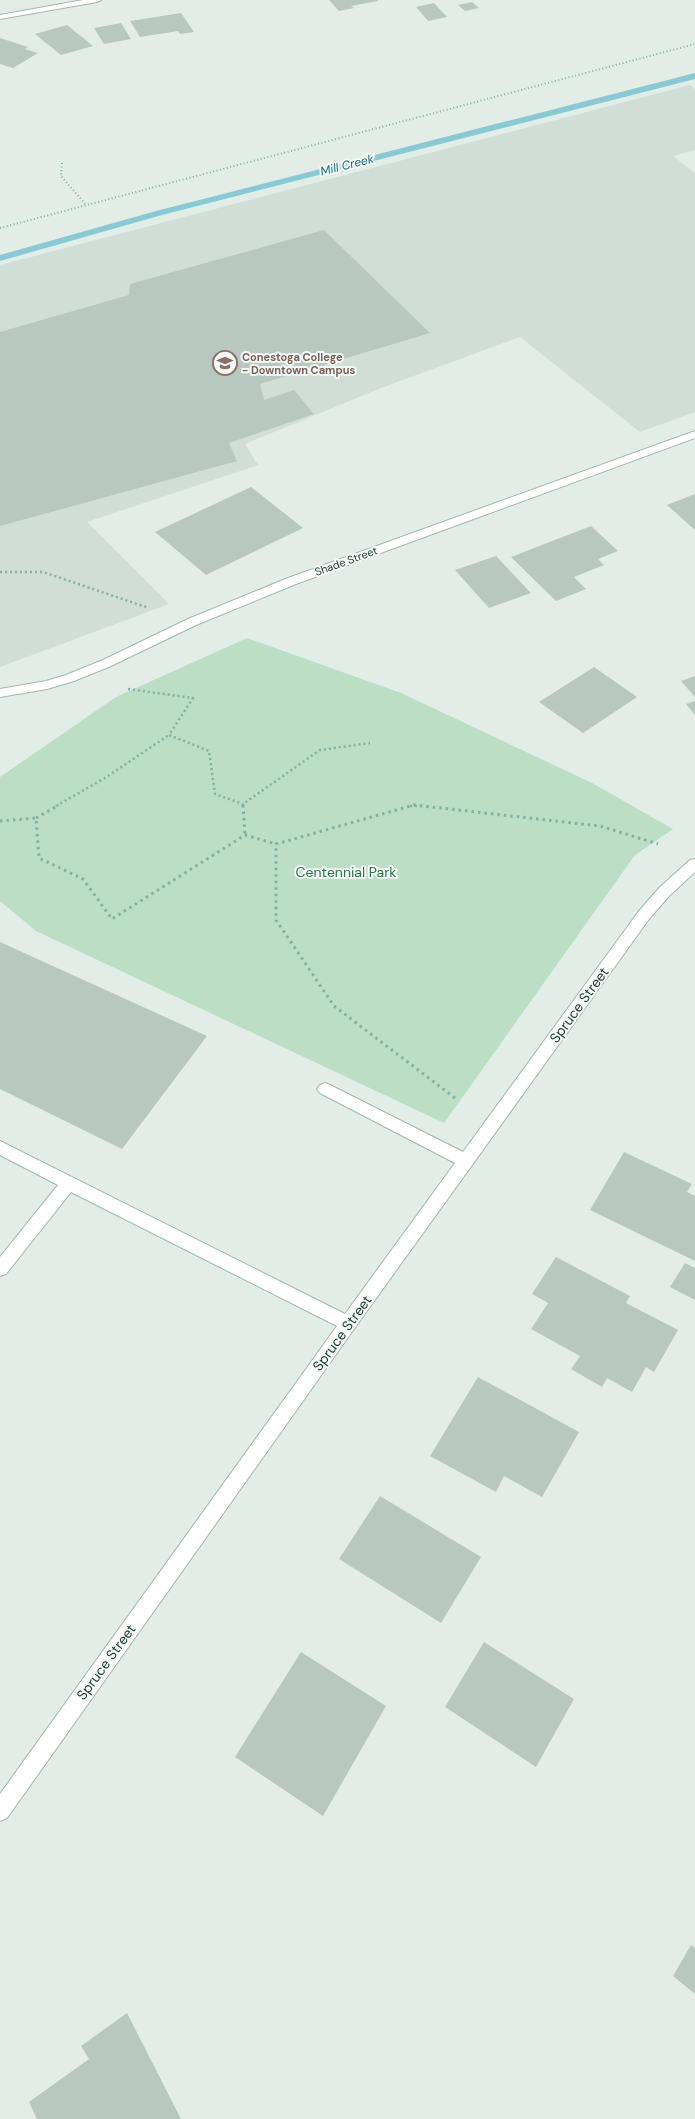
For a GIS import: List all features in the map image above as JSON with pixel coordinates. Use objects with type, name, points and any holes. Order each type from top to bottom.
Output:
[{"type":"street","points":[[0,17],[96,0]]},
{"type":"street","name":"Shade Street","points":[[0,693],[47,685],[70,678],[107,663],[192,622],[292,581],[695,434]]},
{"type":"street","name":"Spruce Street","points":[[0,1811],[348,1324],[644,915],[664,892],[695,864]]},
{"type":"street","points":[[325,1089],[466,1161]]},
{"type":"street","points":[[0,1148],[297,1296],[348,1324]]},
{"type":"street","points":[[0,1269],[69,1183]]},
{"type":"path","points":[[0,228],[695,44]]},
{"type":"path","points":[[62,163],[61,176],[86,205]]},
{"type":"path","points":[[0,572],[43,572],[192,622]]},
{"type":"path","points":[[0,821],[36,818],[105,778],[169,735],[194,698],[125,689]]},
{"type":"path","points":[[169,735],[209,751],[215,794],[243,804]]},
{"type":"path","points":[[243,804],[320,750],[370,743]]},
{"type":"path","points":[[243,804],[245,835]]},
{"type":"path","points":[[36,818],[39,858],[83,879],[112,919],[245,835],[276,844],[414,804],[600,826],[658,844]]},
{"type":"path","points":[[276,844],[276,920],[334,1006],[455,1098]]},
{"type":"shaded area","name":"Conestoga College - Downtown Campus","points":[[690,85],[695,89],[695,150],[673,156],[695,173],[695,412],[640,432],[520,337],[381,388],[245,444],[258,465],[87,522],[169,604],[0,667],[0,265]]},
{"type":"green space","name":"Centennial Park","points":[[247,638],[401,693],[592,783],[673,829],[635,855],[444,1123],[36,931],[0,901],[0,777],[116,697]]},
{"type":"building","points":[[329,0],[378,1],[351,6],[354,8],[339,11]]},
{"type":"building","points":[[472,2],[479,8],[465,11],[458,5]]},
{"type":"building","points":[[434,3],[447,17],[428,21],[416,7]]},
{"type":"building","points":[[181,13],[194,32],[180,34],[178,31],[140,37],[130,21]]},
{"type":"building","points":[[121,23],[131,39],[104,44],[94,28]]},
{"type":"building","points":[[67,25],[93,46],[61,55],[35,34]]},
{"type":"building","points":[[0,38],[28,47],[25,49],[38,53],[13,68],[0,64]]},
{"type":"building","points":[[324,230],[430,333],[260,384],[264,400],[294,390],[314,414],[229,443],[237,461],[0,526],[0,332],[129,295],[130,284]]},
{"type":"building","points":[[251,487],[303,528],[206,575],[155,532]]},
{"type":"building","points":[[695,494],[695,530],[667,505]]},
{"type":"building","points":[[591,526],[618,551],[598,559],[604,565],[574,577],[586,589],[556,601],[511,557]]},
{"type":"building","points":[[496,556],[531,593],[489,608],[455,570]]},
{"type":"building","points":[[594,667],[637,697],[583,733],[539,702]]},
{"type":"building","points":[[695,676],[695,697],[681,681]]},
{"type":"building","points":[[695,701],[695,715],[686,704]]},
{"type":"building","points":[[0,942],[207,1036],[122,1149],[0,1089]]},
{"type":"building","points":[[624,1152],[692,1184],[687,1192],[695,1196],[695,1261],[590,1210]]},
{"type":"building","points":[[556,1257],[630,1296],[626,1303],[678,1330],[654,1372],[646,1367],[632,1392],[607,1378],[602,1387],[571,1369],[580,1356],[531,1329],[548,1303],[532,1294]]},
{"type":"building","points":[[685,1263],[695,1268],[695,1300],[670,1287]]},
{"type":"building","points":[[478,1377],[579,1432],[542,1497],[504,1476],[496,1492],[430,1456]]},
{"type":"building","points":[[380,1496],[481,1557],[441,1623],[339,1559]]},
{"type":"building","points":[[484,1642],[574,1699],[536,1767],[445,1707]]},
{"type":"building","points":[[301,1652],[386,1706],[323,1816],[235,1757]]},
{"type":"building","points":[[691,1945],[695,1948],[695,1994],[673,1976]]},
{"type":"building","points":[[127,2013],[181,2119],[37,2119],[29,2102],[89,2059],[81,2046]]},
{"type":"waterway","name":"Mill Creek","points":[[0,258],[159,213],[695,76]]},
{"type":"place","name":"Conestoga College - Downtown Campus","points":[[225,363]]}]
